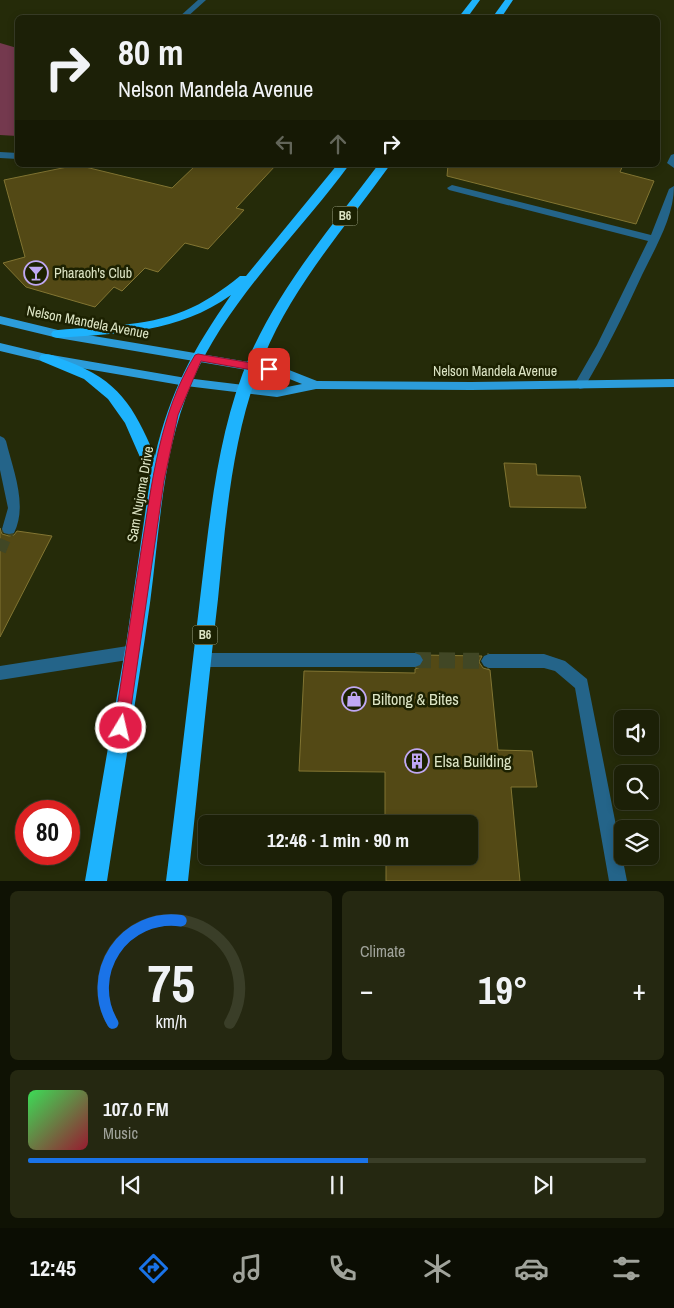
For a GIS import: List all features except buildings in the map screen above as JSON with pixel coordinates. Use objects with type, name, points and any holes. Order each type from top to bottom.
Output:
[{"type":"highway","points":[[464,15],[476,0]]},
{"type":"highway","points":[[498,15],[509,0]]},
{"type":"highway","name":"Sam Nujoma Drive","points":[[96,880],[134,652],[158,481],[172,415],[198,357],[225,314],[341,167]]},
{"type":"highway","name":"B6","points":[[177,880],[222,492],[234,424],[253,366],[272,325],[307,268],[383,167]]},
{"type":"highway","points":[[58,334],[150,324],[188,315],[220,298],[265,262]]},
{"type":"highway","points":[[46,358],[90,377],[115,398],[131,421],[158,481]]},
{"type":"main road","name":"Nelson Mandela Avenue","points":[[0,320],[58,334],[284,372],[316,385]]},
{"type":"main road","name":"Nelson Mandela Avenue","points":[[1,349],[186,382],[244,391],[277,393],[316,385],[580,385],[674,382]]},
{"type":"street","points":[[184,15],[202,0]]},
{"type":"street","points":[[0,155],[15,156]]},
{"type":"street","points":[[674,157],[672,163],[674,165]]},
{"type":"street","points":[[452,188],[654,239]]},
{"type":"street","points":[[580,385],[603,345],[654,239],[674,189]]},
{"type":"street","points":[[0,441],[15,508],[9,529]]},
{"type":"street","points":[[0,673],[134,652]]},
{"type":"street","points":[[202,660],[416,660]]},
{"type":"street","points":[[489,661],[544,661],[560,666],[582,684],[618,880]]},
{"type":"shaded area","points":[[0,43],[15,47],[15,136],[0,135]]},
{"type":"tunnel","points":[[0,551],[9,529]]},
{"type":"tunnel","points":[[415,660],[489,661]]},
{"type":"place","name":"Pharaoh's Club","points":[[36,273]]},
{"type":"place","name":"Biltong & Bites","points":[[354,699]]},
{"type":"place","name":"Elsa Building","points":[[417,761]]},
{"type":"route","points":[[121,728],[134,652],[158,481],[172,415],[198,357],[269,369]]}]
